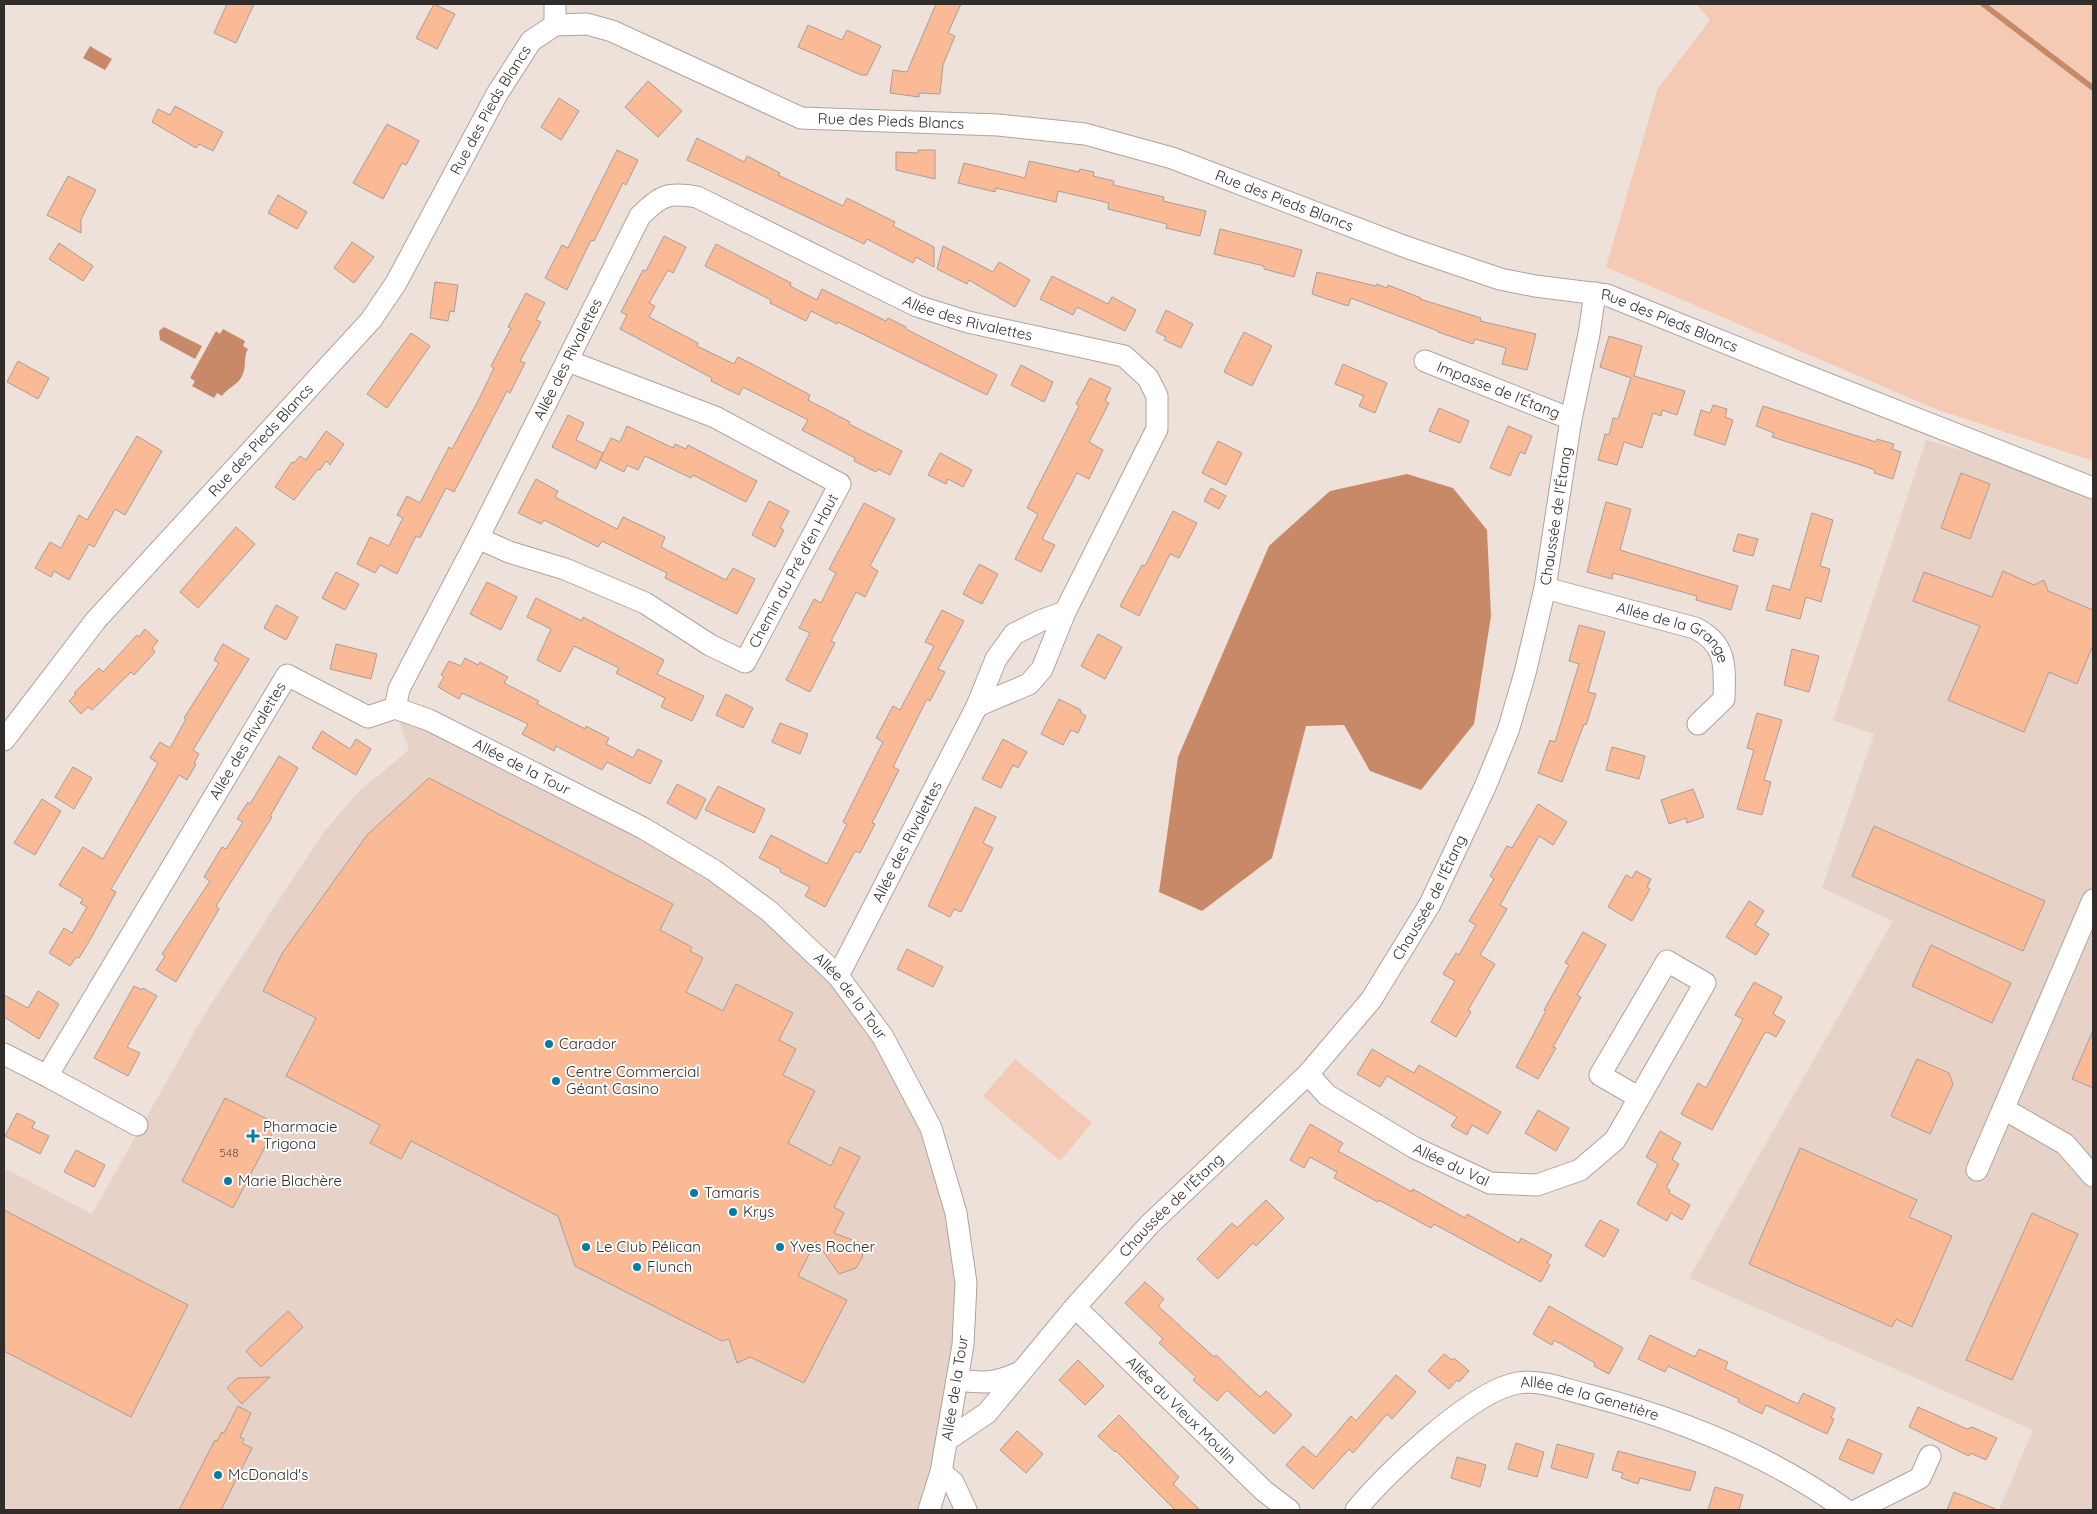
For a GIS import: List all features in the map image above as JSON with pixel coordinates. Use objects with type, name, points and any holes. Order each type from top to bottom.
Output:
[{"type":"street","points":[[555,4],[555,25]]},
{"type":"street","name":"Rue des Pieds Blancs","points":[[4,740],[96,620],[371,320],[396,283],[497,94],[520,56],[531,41],[555,25],[587,24],[612,31],[801,118],[998,125],[1085,134],[1172,158],[1396,244],[1500,279],[1535,286],[1607,295],[2093,488]]},
{"type":"street","name":"Allée des Rivalettes","points":[[47,1076],[287,675],[368,716],[395,708],[399,689],[478,538],[640,216],[656,200],[674,193],[697,197],[917,306],[968,322],[1124,356],[1148,378],[1157,396],[1157,429],[1065,612],[1042,669],[1029,684],[977,706]]},
{"type":"street","name":"Chaussée de l'Étang","points":[[946,1440],[987,1414],[1018,1373],[1074,1307],[1149,1225],[1308,1074],[1370,1000],[1430,904],[1485,787],[1508,731],[1525,673],[1545,588],[1571,419],[1589,334],[1595,293]]},
{"type":"street","name":"Chemin du Pré d'en Haut","points":[[478,538],[509,552],[565,569],[645,603],[710,644],[745,662],[840,484],[715,417],[568,361]]},
{"type":"street","name":"Impasse de l'Étang","points":[[1424,361],[1571,419]]},
{"type":"street","name":"Allée de la Grange","points":[[1545,588],[1695,628],[1710,635],[1720,652],[1725,670],[1724,699],[1698,724]]},
{"type":"street","name":"Allée des Rivalettes","points":[[838,976],[977,706],[996,659],[1014,634],[1040,621],[1065,612]]},
{"type":"street","name":"Allée de la Tour","points":[[395,708],[429,720],[643,828],[715,871],[769,911],[838,976],[883,1037],[905,1075],[934,1138],[956,1213],[966,1283],[963,1345],[941,1472],[929,1510]]},
{"type":"street","points":[[1977,1170],[2093,900]]},
{"type":"street","name":"Allée du Val","points":[[1308,1074],[1327,1094],[1415,1148],[1490,1183],[1537,1185],[1580,1170],[1616,1140],[1638,1097],[1705,983],[1667,961],[1600,1075],[1638,1097]]},
{"type":"street","points":[[4,1054],[138,1125]]},
{"type":"street","points":[[2004,1109],[2065,1144],[2093,1176]]},
{"type":"street","name":"Allée du Vieux Moulin","points":[[1074,1307],[1264,1491],[1289,1510]]},
{"type":"street","name":"Chaussée de l'Étang","points":[[957,1380],[983,1384],[997,1382],[1018,1373]]},
{"type":"street","name":"Allée de la Genetière","points":[[1356,1510],[1406,1457],[1454,1418],[1500,1388],[1518,1383],[1540,1383],[1634,1407],[1713,1435],[1801,1480],[1846,1510]]},
{"type":"street","points":[[1857,1510],[1920,1478],[1930,1456]]},
{"type":"street","points":[[941,1472],[953,1482],[966,1510]]},
{"type":"shaded area","points":[[1696,4],[2093,4],[2093,461],[1935,409],[1606,267],[1658,88],[1710,20]]},
{"type":"shaded area","points":[[90,46],[112,59],[105,70],[83,58]]},
{"type":"shaded area","points":[[164,327],[202,346],[195,359],[160,340],[159,331]]},
{"type":"shaded area","points":[[223,329],[245,341],[243,346],[248,349],[240,379],[222,396],[217,393],[214,398],[192,386],[195,381],[190,378],[216,331],[220,334]]},
{"type":"shaded area","points":[[1926,440],[2093,487],[2093,1510],[1999,1510],[2033,1430],[1689,1278],[1893,921],[1822,888],[1874,734],[1833,720]]},
{"type":"shaded area","points":[[1407,474],[1453,488],[1487,530],[1491,616],[1474,724],[1421,790],[1370,771],[1344,725],[1306,726],[1272,858],[1202,911],[1159,892],[1178,757],[1269,546],[1330,491]]},
{"type":"shaded area","points":[[395,708],[643,828],[838,976],[905,1075],[966,1283],[929,1510],[4,1510],[4,1168],[92,1214],[204,1015],[323,833],[358,792],[409,750]]},
{"type":"shaded area","points":[[1015,1059],[1092,1123],[1060,1161],[983,1096]]},
{"type":"building","points":[[227,4],[254,4],[236,43],[214,33]]},
{"type":"building","points":[[434,4],[455,14],[437,49],[416,38]]},
{"type":"building","points":[[936,4],[961,4],[948,33],[955,36],[943,65],[940,94],[919,93],[919,97],[890,93],[893,70],[907,72]]},
{"type":"building","points":[[808,25],[842,40],[847,30],[881,46],[867,75],[861,75],[798,47]]},
{"type":"building","points":[[648,81],[682,111],[658,137],[625,107]]},
{"type":"building","points":[[559,98],[579,111],[561,140],[541,127]]},
{"type":"building","points":[[175,106],[223,132],[213,151],[199,144],[196,148],[152,122],[158,109],[170,115]]},
{"type":"building","points":[[387,124],[419,141],[406,165],[402,163],[383,199],[353,183]]},
{"type":"building","points":[[697,138],[744,162],[747,156],[780,173],[778,175],[843,206],[847,198],[895,222],[893,226],[934,247],[934,267],[916,257],[913,263],[867,239],[864,244],[687,160]]},
{"type":"building","points":[[617,150],[638,160],[626,185],[623,183],[594,241],[591,240],[567,290],[545,278],[562,245],[568,248]]},
{"type":"building","points":[[918,150],[935,150],[935,179],[896,170],[896,152],[918,153]]},
{"type":"building","points":[[1029,161],[1079,172],[1080,169],[1094,172],[1093,176],[1114,181],[1113,185],[1164,197],[1163,201],[1206,211],[1200,236],[1166,228],[1167,224],[1108,209],[1109,203],[1058,191],[1056,202],[996,188],[995,192],[958,183],[964,163],[1025,178]]},
{"type":"building","points":[[68,176],[96,190],[81,219],[81,233],[47,215]]},
{"type":"building","points":[[278,195],[307,212],[297,229],[268,213]]},
{"type":"building","points":[[1220,229],[1302,250],[1294,277],[1264,269],[1264,266],[1214,254]]},
{"type":"building","points":[[664,236],[686,247],[673,273],[668,270],[649,303],[655,306],[649,317],[698,343],[697,346],[734,364],[738,357],[754,365],[810,395],[808,400],[850,422],[849,424],[902,451],[890,475],[878,469],[876,472],[854,461],[855,458],[802,430],[808,420],[743,387],[739,395],[711,381],[712,378],[620,329],[627,315],[621,312],[643,270],[646,271]]},
{"type":"building","points":[[352,242],[374,257],[354,283],[334,268]]},
{"type":"building","points":[[59,243],[93,266],[83,281],[49,259]]},
{"type":"building","points":[[716,244],[791,283],[790,286],[817,300],[822,289],[886,321],[888,318],[997,375],[987,395],[838,322],[837,324],[811,311],[806,321],[770,303],[771,300],[705,266]]},
{"type":"building","points":[[943,246],[993,272],[999,262],[1030,280],[1015,307],[969,280],[967,284],[937,269]]},
{"type":"building","points":[[1317,272],[1376,286],[1377,284],[1387,288],[1388,285],[1420,299],[1481,318],[1480,321],[1536,334],[1527,370],[1502,364],[1506,348],[1475,339],[1473,344],[1351,298],[1348,306],[1312,294]]},
{"type":"building","points":[[1052,276],[1108,304],[1112,297],[1136,310],[1125,331],[1077,307],[1073,315],[1040,299]]},
{"type":"building","points":[[435,282],[458,285],[454,312],[450,311],[448,321],[430,318]]},
{"type":"building","points":[[526,293],[545,303],[536,320],[541,322],[520,361],[525,363],[510,393],[507,391],[454,492],[446,488],[420,538],[416,536],[397,574],[380,565],[375,573],[357,564],[370,537],[389,546],[403,518],[397,515],[407,496],[420,503],[449,447],[452,449],[478,401],[494,368],[491,366],[511,328],[508,327]]},
{"type":"building","points":[[1166,310],[1193,324],[1181,348],[1164,340],[1166,337],[1156,332]]},
{"type":"building","points":[[1244,332],[1272,346],[1252,386],[1224,372]]},
{"type":"building","points":[[411,333],[430,346],[387,408],[367,394]]},
{"type":"building","points":[[1609,336],[1642,346],[1634,376],[1685,391],[1677,415],[1662,410],[1661,416],[1653,413],[1642,448],[1624,442],[1617,465],[1598,460],[1605,434],[1609,435],[1613,418],[1618,419],[1631,378],[1600,367]]},
{"type":"building","points":[[18,361],[49,378],[38,399],[7,382]]},
{"type":"building","points":[[1343,364],[1387,383],[1375,413],[1359,406],[1364,396],[1335,384]]},
{"type":"building","points":[[1021,365],[1053,382],[1044,402],[1011,385]]},
{"type":"building","points":[[1090,378],[1111,388],[1105,401],[1109,403],[1089,442],[1103,450],[1089,479],[1077,473],[1042,539],[1055,545],[1041,572],[1015,559],[1038,514],[1027,508],[1079,406],[1076,404]]},
{"type":"building","points":[[1713,405],[1727,409],[1725,417],[1733,420],[1725,445],[1694,435],[1701,410],[1710,413]]},
{"type":"building","points":[[1763,406],[1876,442],[1877,439],[1894,444],[1892,449],[1901,452],[1893,479],[1874,473],[1875,470],[1861,465],[1772,437],[1774,433],[1756,426]]},
{"type":"building","points":[[1439,408],[1469,421],[1460,443],[1429,431]]},
{"type":"building","points":[[568,415],[584,423],[576,440],[603,453],[596,469],[552,447]]},
{"type":"building","points":[[627,426],[673,448],[675,444],[686,449],[688,445],[757,481],[746,502],[693,475],[691,478],[645,456],[638,470],[627,465],[624,472],[600,460],[611,438],[620,442]]},
{"type":"building","points":[[1508,426],[1532,436],[1525,454],[1520,452],[1510,476],[1490,468]]},
{"type":"building","points":[[326,431],[344,444],[330,465],[326,461],[294,500],[275,487],[292,462],[294,463],[300,456],[306,460]]},
{"type":"building","points":[[137,436],[162,451],[125,515],[115,509],[94,547],[89,544],[69,580],[54,571],[51,577],[35,568],[50,542],[61,548],[79,515],[87,520]]},
{"type":"building","points":[[1218,441],[1242,453],[1226,485],[1202,473]]},
{"type":"building","points":[[940,453],[972,470],[963,487],[948,479],[946,484],[928,475]]},
{"type":"building","points":[[1961,473],[1990,484],[1970,539],[1941,528]]},
{"type":"building","points":[[536,479],[558,491],[555,497],[617,529],[623,517],[665,537],[661,547],[726,580],[733,568],[755,579],[737,614],[665,578],[667,573],[602,541],[598,547],[544,520],[541,524],[518,513]]},
{"type":"building","points":[[1211,488],[1226,496],[1219,509],[1204,501]]},
{"type":"building","points":[[769,501],[789,511],[780,528],[784,530],[775,547],[752,535]]},
{"type":"building","points":[[1606,502],[1631,509],[1620,550],[1738,586],[1731,610],[1696,600],[1697,596],[1613,573],[1612,579],[1587,572]]},
{"type":"building","points":[[864,503],[895,519],[870,566],[878,571],[865,597],[856,592],[831,641],[835,643],[810,692],[786,680],[810,633],[799,628],[814,599],[821,603],[836,573],[829,569]]},
{"type":"building","points":[[1173,511],[1197,523],[1179,558],[1170,554],[1139,616],[1120,606],[1142,565],[1145,566]]},
{"type":"building","points":[[1812,513],[1833,520],[1820,566],[1830,569],[1821,602],[1806,597],[1800,619],[1766,610],[1773,585],[1790,590]]},
{"type":"building","points":[[236,527],[255,544],[198,608],[180,592]]},
{"type":"building","points":[[1738,534],[1758,539],[1753,556],[1733,551]]},
{"type":"building","points":[[979,564],[998,574],[982,604],[963,594]]},
{"type":"building","points":[[2003,571],[2034,585],[2044,580],[2048,591],[2093,610],[2093,645],[2077,684],[2049,672],[2024,732],[1948,700],[1980,626],[1913,601],[1924,572],[1992,597]]},
{"type":"building","points":[[336,572],[359,584],[345,610],[322,598]]},
{"type":"building","points":[[487,582],[517,597],[501,630],[470,614]]},
{"type":"building","points":[[536,598],[582,621],[583,617],[664,660],[657,674],[704,696],[692,721],[661,707],[665,698],[616,673],[619,668],[574,646],[560,672],[537,660],[551,629],[527,617]]},
{"type":"building","points":[[276,605],[298,617],[286,640],[264,628]]},
{"type":"building","points":[[942,610],[964,621],[938,669],[945,672],[930,701],[927,699],[893,767],[899,770],[872,823],[875,824],[860,853],[855,851],[825,907],[805,896],[810,887],[780,872],[781,869],[759,858],[771,835],[827,864],[847,824],[843,822],[883,742],[876,738],[893,706],[900,710],[934,646],[925,642]]},
{"type":"building","points":[[1579,625],[1605,632],[1588,692],[1596,694],[1586,725],[1584,724],[1562,782],[1538,773],[1550,740],[1555,742],[1579,664],[1569,661]]},
{"type":"building","points":[[145,629],[158,641],[152,648],[155,652],[134,675],[131,672],[92,710],[88,707],[81,714],[69,701],[76,694],[74,693],[99,668],[103,672],[137,635],[139,637]]},
{"type":"building","points":[[1098,634],[1122,647],[1105,679],[1081,666]]},
{"type":"building","points":[[223,644],[249,659],[193,750],[199,754],[187,780],[179,775],[111,889],[116,892],[90,940],[79,958],[76,957],[70,966],[49,953],[64,928],[72,933],[87,907],[80,903],[83,899],[59,885],[83,847],[103,859],[158,763],[150,758],[160,742],[170,748],[186,719],[184,718],[219,663],[214,660]]},
{"type":"building","points":[[336,644],[377,654],[371,679],[330,669]]},
{"type":"building","points":[[1792,649],[1819,656],[1809,692],[1784,685]]},
{"type":"building","points":[[465,658],[478,665],[480,662],[508,677],[504,683],[539,701],[537,704],[585,729],[586,726],[609,738],[606,744],[633,758],[638,749],[662,761],[650,784],[607,762],[602,770],[556,746],[554,751],[522,734],[528,724],[462,693],[459,699],[438,687],[444,677],[441,675],[449,661],[461,666]]},
{"type":"building","points":[[726,694],[753,708],[743,728],[716,715]]},
{"type":"building","points":[[1059,699],[1081,710],[1080,712],[1086,716],[1078,733],[1071,730],[1063,745],[1041,734]]},
{"type":"building","points":[[1757,713],[1782,720],[1764,780],[1771,782],[1762,815],[1737,809],[1754,750],[1747,748]]},
{"type":"building","points":[[780,723],[808,734],[800,754],[772,742]]},
{"type":"building","points":[[322,731],[350,749],[356,739],[371,749],[356,775],[312,748]]},
{"type":"building","points":[[1003,739],[1027,752],[1018,768],[1013,765],[1001,788],[982,779]]},
{"type":"building","points":[[1612,747],[1645,756],[1639,779],[1606,770]]},
{"type":"building","points":[[279,756],[298,768],[270,816],[272,817],[216,906],[219,909],[176,982],[156,970],[165,956],[162,954],[210,881],[204,877],[222,847],[226,849],[243,822],[237,819],[248,802],[250,804]]},
{"type":"building","points":[[73,767],[92,778],[74,809],[55,797]]},
{"type":"building","name":"Centre Commercial Géant Casino","points":[[429,778],[673,904],[660,930],[692,947],[690,951],[703,958],[686,992],[723,1011],[736,984],[793,1013],[779,1040],[796,1049],[783,1075],[815,1091],[788,1143],[831,1166],[840,1147],[860,1157],[834,1207],[844,1213],[834,1233],[858,1242],[863,1256],[856,1268],[839,1274],[816,1241],[798,1276],[847,1300],[804,1383],[750,1357],[737,1363],[729,1339],[722,1341],[575,1266],[558,1216],[411,1141],[401,1159],[370,1143],[380,1125],[286,1076],[316,1018],[263,991],[283,952],[367,835]]},
{"type":"building","points":[[677,784],[706,799],[696,819],[667,803]]},
{"type":"building","points":[[718,786],[765,809],[754,833],[705,810]]},
{"type":"building","points":[[1693,789],[1704,817],[1687,823],[1686,818],[1669,824],[1661,800]]},
{"type":"building","points":[[42,799],[61,811],[35,855],[14,843]]},
{"type":"building","points":[[1538,804],[1567,822],[1553,845],[1539,836],[1500,905],[1507,909],[1480,955],[1495,964],[1468,1010],[1471,1012],[1456,1037],[1431,1022],[1455,981],[1443,974],[1456,953],[1459,955],[1476,925],[1469,921],[1494,879],[1490,876],[1507,846],[1512,848]]},
{"type":"building","points":[[975,807],[996,817],[983,843],[993,848],[961,912],[954,909],[950,917],[928,906]]},
{"type":"building","points":[[1874,826],[2045,901],[2023,951],[1852,876]]},
{"type":"building","points":[[1636,871],[1651,879],[1647,887],[1650,889],[1632,921],[1608,907],[1626,875],[1632,878]]},
{"type":"building","points":[[1749,901],[1764,911],[1755,925],[1769,934],[1756,955],[1726,937]]},
{"type":"building","points":[[1583,932],[1606,945],[1577,995],[1581,997],[1553,1047],[1556,1048],[1538,1079],[1516,1067],[1569,965],[1565,963]]},
{"type":"building","points":[[1931,945],[2011,983],[1992,1023],[1912,986]]},
{"type":"building","points":[[907,949],[943,967],[933,987],[897,969]]},
{"type":"building","points":[[1754,982],[1782,997],[1773,1014],[1785,1021],[1776,1037],[1767,1032],[1764,1034],[1712,1130],[1681,1114],[1698,1083],[1706,1088],[1743,1019],[1735,1015]]},
{"type":"building","points":[[134,986],[142,990],[143,988],[157,996],[127,1047],[140,1053],[128,1076],[94,1058]]},
{"type":"building","points":[[38,991],[59,1004],[39,1039],[4,1017],[4,995],[28,1008]]},
{"type":"building","points":[[2093,1030],[2093,1088],[2072,1079]]},
{"type":"building","points":[[1372,1049],[1414,1073],[1419,1065],[1501,1112],[1488,1134],[1472,1125],[1467,1135],[1451,1126],[1457,1117],[1387,1076],[1380,1087],[1357,1074]]},
{"type":"building","points":[[1917,1059],[1949,1073],[1953,1084],[1930,1134],[1891,1116]]},
{"type":"building","points":[[225,1098],[277,1124],[233,1208],[182,1181]]},
{"type":"building","points":[[1538,1110],[1569,1128],[1556,1151],[1525,1133]]},
{"type":"building","points":[[17,1113],[35,1122],[32,1128],[49,1136],[40,1154],[5,1136]]},
{"type":"building","points":[[1310,1124],[1343,1143],[1338,1151],[1412,1192],[1413,1189],[1465,1218],[1467,1214],[1519,1243],[1521,1238],[1552,1255],[1547,1263],[1550,1265],[1541,1282],[1434,1224],[1431,1228],[1379,1200],[1378,1202],[1334,1178],[1337,1172],[1310,1157],[1304,1168],[1290,1160]]},
{"type":"building","points":[[1660,1131],[1681,1143],[1672,1159],[1679,1164],[1666,1188],[1670,1190],[1669,1193],[1690,1205],[1682,1220],[1671,1213],[1667,1221],[1637,1204],[1658,1164],[1646,1157]]},
{"type":"building","points":[[1800,1148],[1917,1200],[1909,1217],[1952,1236],[1912,1327],[1896,1319],[1892,1327],[1749,1264]]},
{"type":"building","points":[[76,1150],[105,1165],[94,1187],[64,1172]]},
{"type":"building","points":[[1266,1200],[1284,1218],[1256,1246],[1253,1243],[1218,1279],[1197,1259],[1232,1223],[1237,1228]]},
{"type":"building","points":[[4,1210],[188,1305],[131,1417],[4,1351]]},
{"type":"building","points":[[2032,1213],[2078,1234],[2012,1380],[1966,1360]]},
{"type":"building","points":[[1600,1220],[1619,1230],[1604,1257],[1585,1246]]},
{"type":"building","points":[[1145,1282],[1164,1299],[1158,1306],[1214,1357],[1216,1355],[1260,1397],[1266,1391],[1292,1415],[1274,1434],[1227,1390],[1217,1401],[1193,1380],[1196,1377],[1159,1343],[1163,1339],[1125,1303]]},
{"type":"building","points":[[1549,1306],[1623,1348],[1609,1374],[1594,1366],[1595,1363],[1554,1340],[1552,1345],[1533,1334]]},
{"type":"building","points":[[288,1311],[303,1327],[261,1367],[246,1351]]},
{"type":"building","points":[[1650,1335],[1695,1357],[1699,1349],[1728,1362],[1725,1369],[1798,1404],[1803,1393],[1835,1408],[1831,1418],[1834,1419],[1827,1434],[1766,1405],[1762,1414],[1738,1402],[1739,1399],[1668,1366],[1665,1372],[1638,1359]]},
{"type":"building","points":[[1444,1354],[1452,1360],[1454,1358],[1469,1371],[1449,1389],[1428,1371]]},
{"type":"building","points":[[1078,1360],[1104,1386],[1085,1405],[1059,1380]]},
{"type":"building","points":[[1396,1375],[1416,1392],[1392,1419],[1387,1414],[1353,1453],[1349,1449],[1313,1489],[1286,1465],[1303,1446],[1316,1457],[1351,1416],[1356,1421]]},
{"type":"building","points":[[270,1377],[242,1404],[227,1388],[237,1378]]},
{"type":"building","name":"McDonald's","points":[[238,1406],[251,1413],[240,1437],[244,1439],[242,1443],[252,1448],[221,1510],[179,1510],[215,1440],[217,1441],[222,1432],[224,1433]]},
{"type":"building","points":[[1918,1407],[1967,1429],[1972,1427],[1997,1438],[1986,1460],[1970,1453],[1969,1456],[1909,1427]]},
{"type":"building","points":[[1119,1415],[1179,1477],[1173,1484],[1200,1510],[1175,1510],[1116,1451],[1098,1436]]},
{"type":"building","points":[[1017,1431],[1043,1454],[1026,1473],[1000,1450]]},
{"type":"building","points":[[1848,1439],[1882,1454],[1873,1474],[1839,1459]]},
{"type":"building","points":[[1516,1443],[1544,1452],[1537,1477],[1508,1469]]},
{"type":"building","points":[[1557,1444],[1594,1454],[1587,1478],[1551,1468]]},
{"type":"building","points":[[1618,1451],[1696,1472],[1690,1491],[1640,1478],[1638,1484],[1621,1478],[1623,1473],[1612,1470]]},
{"type":"building","points":[[1457,1457],[1486,1465],[1480,1487],[1451,1478]]},
{"type":"building","points":[[1715,1487],[1743,1495],[1739,1510],[1708,1510]]},
{"type":"building","points":[[1954,1492],[1998,1510],[1947,1510]]},
{"type":"waterway","points":[[1983,4],[2093,88]]},
{"type":"place","name":"Carador","points":[[549,1044]]},
{"type":"place","name":"Centre Commercial Géant Casino","points":[[556,1081]]},
{"type":"place","name":"Pharmacie Trigona","points":[[253,1136]]},
{"type":"place","name":"Marie Blachère","points":[[228,1181]]},
{"type":"place","name":"Tamaris","points":[[694,1193]]},
{"type":"place","name":"Krys","points":[[733,1212]]},
{"type":"place","name":"Le Club Pélican","points":[[586,1247]]},
{"type":"place","name":"Yves Rocher","points":[[780,1247]]},
{"type":"place","name":"Flunch","points":[[637,1267]]},
{"type":"place","name":"McDonald's","points":[[218,1475]]}]
